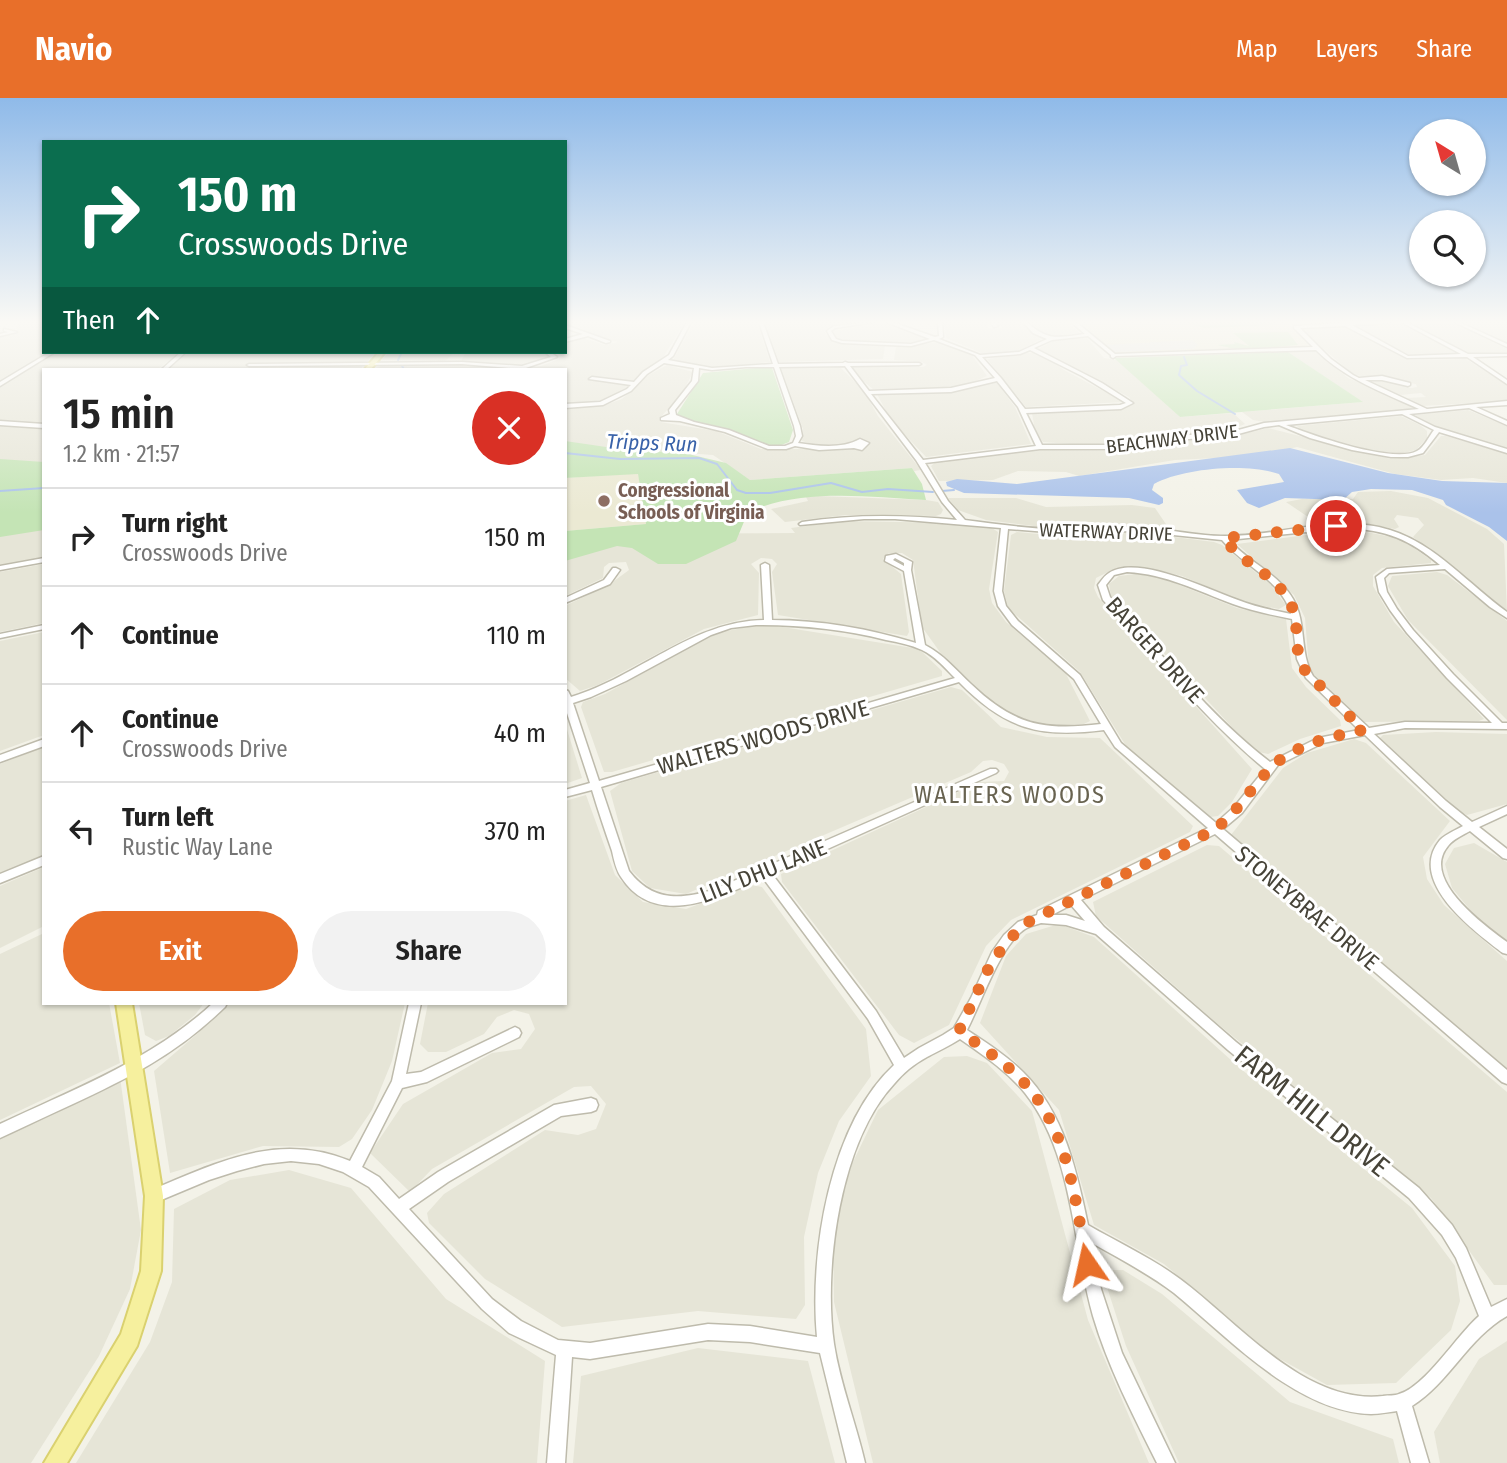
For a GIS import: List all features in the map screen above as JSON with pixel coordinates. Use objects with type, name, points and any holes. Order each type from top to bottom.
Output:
[{"type":"main road","points":[[55,1463],[96,1401],[135,1326],[151,1270],[154,1196],[124,1005]]},
{"type":"street","points":[[567,406],[601,404],[633,386]]},
{"type":"street","points":[[691,386],[672,410],[672,415],[663,419],[681,420],[726,431],[765,447],[781,448],[795,443],[819,448],[854,446]]},
{"type":"street","points":[[783,386],[797,426],[799,436],[795,443]]},
{"type":"street","points":[[863,386],[870,392],[884,417],[921,462],[945,502],[962,520]]},
{"type":"street","points":[[870,392],[951,390],[970,386]]},
{"type":"street","points":[[1004,386],[1023,411],[1040,447]]},
{"type":"street","points":[[1023,411],[1121,407],[1130,403],[1098,386]]},
{"type":"street","points":[[1370,386],[1425,411]]},
{"type":"street","name":"BEACHWAY DRIVE","points":[[921,462],[1040,447],[1112,447],[1231,434],[1278,424],[1507,403]]},
{"type":"street","points":[[1470,406],[1507,423]]},
{"type":"street","points":[[1403,412],[1437,430],[1507,451]]},
{"type":"street","points":[[0,423],[42,426]]},
{"type":"street","points":[[1278,424],[1358,449],[1400,456],[1420,453],[1437,430]]},
{"type":"street","name":"WATERWAY DRIVE","points":[[802,524],[849,518],[962,520],[1061,532],[1137,529],[1224,538],[1345,526],[1396,534],[1418,545],[1507,616]]},
{"type":"street","name":"STONEYBRAE DRIVE","points":[[1005,526],[998,591],[1002,606],[1015,623],[1077,677],[1105,727],[1132,759],[1507,1078]]},
{"type":"street","points":[[1396,534],[1404,527]]},
{"type":"street","points":[[1224,538],[1287,596],[1296,617],[1298,658],[1303,668],[1363,730],[1471,827],[1507,855]]},
{"type":"street","points":[[0,568],[42,560]]},
{"type":"street","points":[[765,565],[768,620]]},
{"type":"street","points":[[1444,566],[1387,571],[1380,577],[1381,589],[1399,618],[1504,726]]},
{"type":"street","points":[[567,600],[607,582],[617,570]]},
{"type":"street","points":[[907,570],[921,646]]},
{"type":"street","name":"BARGER DRIVE","points":[[1270,768],[1242,746],[1106,598],[1102,585],[1107,577],[1118,572],[1153,572],[1184,580],[1245,605],[1296,617]]},
{"type":"street","points":[[567,697],[597,693],[717,629],[768,620],[921,646],[938,656],[961,680],[1000,713],[1023,726],[1057,732],[1105,727]]},
{"type":"street","points":[[0,636],[42,627]]},
{"type":"street","name":"WALTERS WOODS DRIVE","points":[[567,793],[961,680]]},
{"type":"street","name":"LILY DHU LANE","points":[[567,697],[624,873],[636,888],[663,901],[694,901],[765,873],[993,771]]},
{"type":"street","points":[[856,1463],[826,1346],[824,1304],[828,1250],[843,1164],[866,1111],[883,1085],[902,1067],[959,1031],[992,961],[1012,934],[1032,919],[1214,830],[1238,810],[1270,768],[1288,755],[1321,740],[1363,730],[1405,725],[1504,726]]},
{"type":"street","points":[[0,759],[42,743]]},
{"type":"street","points":[[1507,810],[1441,845],[1436,856],[1437,874],[1455,904],[1507,949]]},
{"type":"street","points":[[0,879],[42,861]]},
{"type":"street","points":[[765,873],[872,1015],[902,1067]]},
{"type":"street","name":"FARM HILL DRIVE","points":[[1073,899],[1100,930],[1232,1046],[1413,1193],[1447,1230],[1461,1253],[1488,1319]]},
{"type":"street","points":[[1032,919],[1063,918],[1100,930]]},
{"type":"street","points":[[0,1131],[181,1039],[219,1005]]},
{"type":"street","points":[[354,1168],[398,1082],[415,1005]]},
{"type":"street","points":[[959,1031],[1002,1062],[1036,1098],[1063,1154],[1101,1317],[1130,1390],[1166,1463]]},
{"type":"street","points":[[398,1082],[422,1078],[515,1033]]},
{"type":"street","points":[[398,1208],[443,1177],[559,1110],[591,1105]]},
{"type":"street","points":[[154,1196],[227,1165],[264,1156],[318,1156],[354,1168],[374,1182],[487,1304],[515,1326],[564,1350],[590,1351],[708,1332],[750,1334],[826,1346]]},
{"type":"street","points":[[1081,1229],[1152,1269],[1255,1352],[1307,1386],[1333,1398],[1363,1405],[1389,1406],[1403,1402],[1430,1384],[1488,1319],[1507,1307]]},
{"type":"street","points":[[556,1463],[564,1350]]},
{"type":"street","points":[[1403,1402],[1420,1463]]},
{"type":"shaded area","points":[[0,386],[42,386],[42,424],[0,420]]},
{"type":"shaded area","points":[[567,386],[629,386],[601,402],[567,404]]},
{"type":"shaded area","points":[[636,386],[686,386],[659,419],[660,422],[716,431],[761,449],[856,449],[855,444],[819,446],[802,441],[803,429],[787,386],[859,386],[878,416],[921,470],[914,471],[912,468],[750,480],[713,455],[567,444],[567,408],[605,405],[622,399]]},
{"type":"shaded area","points":[[869,386],[963,386],[950,388],[873,389]]},
{"type":"shaded area","points":[[976,386],[999,386],[1015,407],[1031,444],[926,457],[890,419],[877,394],[953,392]]},
{"type":"shaded area","points":[[1009,386],[1093,386],[1124,402],[1026,407]]},
{"type":"shaded area","points":[[1108,386],[1145,386],[1180,417],[1233,413],[1245,424],[1225,432],[1165,436],[1099,446],[1043,442],[1035,431],[1032,413],[1122,409],[1134,404],[1129,397]]},
{"type":"shaded area","points":[[1338,386],[1367,386],[1413,407],[1265,422],[1253,420],[1242,412],[1362,402]]},
{"type":"shaded area","points":[[1377,386],[1507,386],[1507,401],[1422,406],[1407,398],[1426,397],[1421,393],[1400,395]]},
{"type":"shaded area","points":[[1468,410],[1507,426],[1507,449],[1436,427],[1415,415]]},
{"type":"shaded area","points":[[1401,416],[1420,425],[1427,431],[1427,438],[1416,450],[1400,454],[1374,451],[1302,431],[1297,426]]},
{"type":"shaded area","points":[[0,425],[42,429],[42,480],[0,483]]},
{"type":"shaded area","points":[[1268,428],[1391,459],[1425,455],[1441,436],[1446,436],[1507,454],[1507,483],[1473,478],[1441,480],[1395,474],[1297,447],[1258,456],[1175,460],[1079,476],[1066,472],[1018,471],[993,480],[939,481],[931,466],[936,462],[1035,450],[1111,451],[1175,441],[1231,437]]},
{"type":"shaded area","name":"Congressional Schools of Virginia","points":[[638,473],[646,524],[567,531],[567,478]]},
{"type":"shaded area","points":[[1391,491],[1428,498],[1487,529],[1504,544],[1507,611],[1413,537],[1424,525],[1418,518],[1397,515],[1394,519],[1399,527],[1395,529],[1354,522],[1320,525],[1286,502],[1302,499],[1353,499],[1358,492]]},
{"type":"shaded area","points":[[806,497],[926,500],[938,502],[943,510],[936,516],[846,515],[785,522],[771,509],[808,501]]},
{"type":"shaded area","points":[[948,498],[1016,498],[1046,507],[1132,505],[1155,508],[1170,530],[1130,526],[1057,529],[986,520],[958,510]]},
{"type":"shaded area","points":[[844,521],[956,523],[992,528],[998,532],[989,589],[992,603],[1006,622],[1066,674],[1090,721],[1084,724],[1049,726],[1012,715],[995,705],[942,655],[922,627],[913,560],[902,553],[889,553],[883,559],[901,574],[909,632],[907,636],[778,615],[772,572],[777,564],[772,559],[761,558],[751,564],[759,573],[758,615],[704,629],[598,685],[580,691],[567,680],[567,605],[610,584],[629,570],[626,562],[609,563],[604,567],[603,578],[567,595],[567,534],[795,533],[791,528]]},
{"type":"shaded area","points":[[42,528],[42,558],[0,566],[0,536]]},
{"type":"shaded area","points":[[1352,529],[1401,539],[1431,560],[1431,563],[1382,568],[1373,575],[1373,586],[1394,622],[1484,719],[1362,722],[1321,686],[1309,669],[1305,618],[1294,595],[1237,544]]},
{"type":"shaded area","points":[[1017,532],[1071,537],[1134,532],[1214,542],[1222,545],[1270,584],[1286,605],[1279,609],[1247,603],[1182,576],[1149,568],[1114,569],[1096,578],[1094,588],[1098,597],[1252,769],[1232,802],[1218,816],[1210,817],[1128,749],[1080,672],[1008,608],[1004,591],[1011,535]]},
{"type":"shaded area","points":[[42,564],[42,623],[0,632],[0,572]]},
{"type":"shaded area","points":[[1437,572],[1447,575],[1507,621],[1507,720],[1408,620],[1388,586],[1392,576]]},
{"type":"shaded area","points":[[1136,574],[1162,578],[1237,608],[1286,619],[1292,668],[1306,687],[1340,720],[1341,726],[1300,739],[1268,754],[1254,751],[1111,596],[1109,584],[1119,576]]},
{"type":"shaded area","points":[[764,624],[919,649],[942,671],[942,676],[612,772],[604,772],[581,707],[583,702],[605,694],[716,633]]},
{"type":"shaded area","points":[[42,632],[42,736],[0,751],[0,641]]},
{"type":"shaded area","points":[[951,687],[962,690],[1001,727],[1047,737],[1100,738],[1193,826],[1190,832],[1011,920],[986,946],[949,1025],[914,1043],[899,1035],[782,882],[781,874],[980,782],[1004,781],[1009,772],[1004,764],[992,760],[983,761],[971,772],[686,894],[650,888],[632,871],[610,791],[621,783]]},
{"type":"shaded area","points":[[567,729],[582,778],[567,783]]},
{"type":"shaded area","points":[[1436,732],[1507,734],[1507,804],[1467,815],[1457,810],[1379,739],[1383,735]]},
{"type":"shaded area","points":[[1354,739],[1366,743],[1450,821],[1423,857],[1427,879],[1444,905],[1507,961],[1507,1070],[1231,835],[1283,768],[1307,753]]},
{"type":"shaded area","points":[[42,748],[42,856],[0,874],[0,764]]},
{"type":"shaded area","points":[[586,795],[615,875],[643,902],[686,909],[751,885],[762,887],[866,1029],[871,1076],[839,1121],[818,1173],[804,1237],[805,1305],[796,1319],[698,1311],[562,1327],[485,1279],[429,1223],[427,1213],[444,1194],[545,1130],[578,1135],[596,1129],[606,1104],[591,1086],[574,1087],[432,1169],[410,1192],[370,1153],[403,1104],[492,1053],[521,1049],[535,1029],[529,1014],[514,1010],[497,1017],[484,1034],[446,1052],[428,1052],[420,1044],[428,1005],[567,1005],[567,800]]},
{"type":"shaded area","points":[[1474,843],[1507,862],[1507,941],[1476,917],[1452,888],[1445,864],[1454,848]]},
{"type":"shaded area","points":[[1207,845],[1219,846],[1507,1092],[1507,1285],[1494,1285],[1431,1198],[1213,1020],[1096,916],[1093,902]]},
{"type":"shaded area","points":[[42,868],[42,927],[0,948],[0,886]]},
{"type":"shaded area","points":[[1059,924],[1094,937],[1241,1069],[1412,1208],[1455,1266],[1460,1301],[1451,1330],[1396,1383],[1327,1385],[1269,1353],[1164,1264],[1094,1225],[1059,1110],[980,1023],[1006,956],[1026,934]]},
{"type":"shaded area","points":[[42,934],[42,1005],[109,1005],[120,1063],[0,1120],[0,954]]},
{"type":"shaded area","points":[[139,1005],[202,1005],[195,1015],[169,1036],[156,1041],[145,1035]]},
{"type":"shaded area","points":[[226,1005],[405,1005],[392,1061],[372,1110],[352,1139],[339,1147],[263,1146],[170,1173],[154,1071],[219,1015]]},
{"type":"shaded area","points":[[967,1056],[987,1063],[1032,1111],[1088,1320],[1149,1463],[873,1463],[834,1302],[833,1234],[841,1187],[878,1110],[944,1057]]},
{"type":"shaded area","points":[[120,1077],[141,1230],[130,1289],[99,1356],[31,1463],[0,1463],[0,1137]]},
{"type":"shaded area","points":[[289,1170],[351,1188],[446,1299],[545,1361],[537,1463],[76,1463],[150,1342],[172,1282],[174,1209],[230,1180]]},
{"type":"shaded area","points":[[1110,1270],[1123,1270],[1162,1294],[1290,1402],[1393,1439],[1399,1463],[1179,1463],[1126,1346],[1106,1284]]},
{"type":"shaded area","points":[[1507,1341],[1507,1463],[1440,1463],[1434,1432],[1479,1359]]},
{"type":"shaded area","points":[[698,1348],[808,1361],[835,1463],[573,1463],[581,1376]]},
{"type":"green space","points":[[695,386],[778,386],[793,430],[789,442],[779,446],[762,444],[728,429],[684,419],[677,414]]},
{"type":"green space","points":[[1145,386],[1339,386],[1363,402],[1180,417]]},
{"type":"green space","points":[[567,441],[620,449],[684,453],[726,463],[750,480],[912,468],[922,484],[926,500],[836,496],[769,504],[748,512],[736,541],[686,564],[658,564],[632,548],[617,546],[567,560],[567,531],[646,524],[638,474],[567,478]]},
{"type":"green space","points":[[0,459],[42,462],[42,530],[0,537]]},
{"type":"water","points":[[1290,448],[1388,473],[1442,481],[1507,483],[1507,541],[1489,527],[1446,505],[1443,500],[1412,490],[1371,489],[1352,492],[1343,500],[1285,498],[1259,508],[1247,503],[1237,490],[1284,482],[1279,474],[1250,469],[1198,471],[1154,484],[1152,490],[1163,498],[1163,503],[1159,505],[1129,498],[964,493],[947,486],[946,482],[957,479],[1017,484]]},
{"type":"waterway","points":[[1191,386],[1235,414]]},
{"type":"waterway","name":"Tripps Run","points":[[567,453],[620,459],[699,458],[717,464],[737,490],[746,493],[770,493],[831,483],[862,492],[888,489],[933,492]]},
{"type":"waterway","name":"Tripps Run","points":[[0,491],[42,488]]},
{"type":"waterway","points":[[942,491],[954,490]]},
{"type":"place","name":"Congressional Schools of Virginia","points":[[604,501]]},
{"type":"district","name":"WALTERS WOODS","points":[[1010,795]]},
{"type":"route","points":[[1087,1264],[1071,1180],[1058,1140],[1044,1111],[1015,1073],[959,1031],[992,961],[1022,925],[1214,830],[1238,810],[1275,763],[1288,755],[1321,740],[1363,730],[1303,668],[1298,658],[1296,617],[1287,596],[1241,557],[1224,538],[1256,537],[1336,526]]}]
